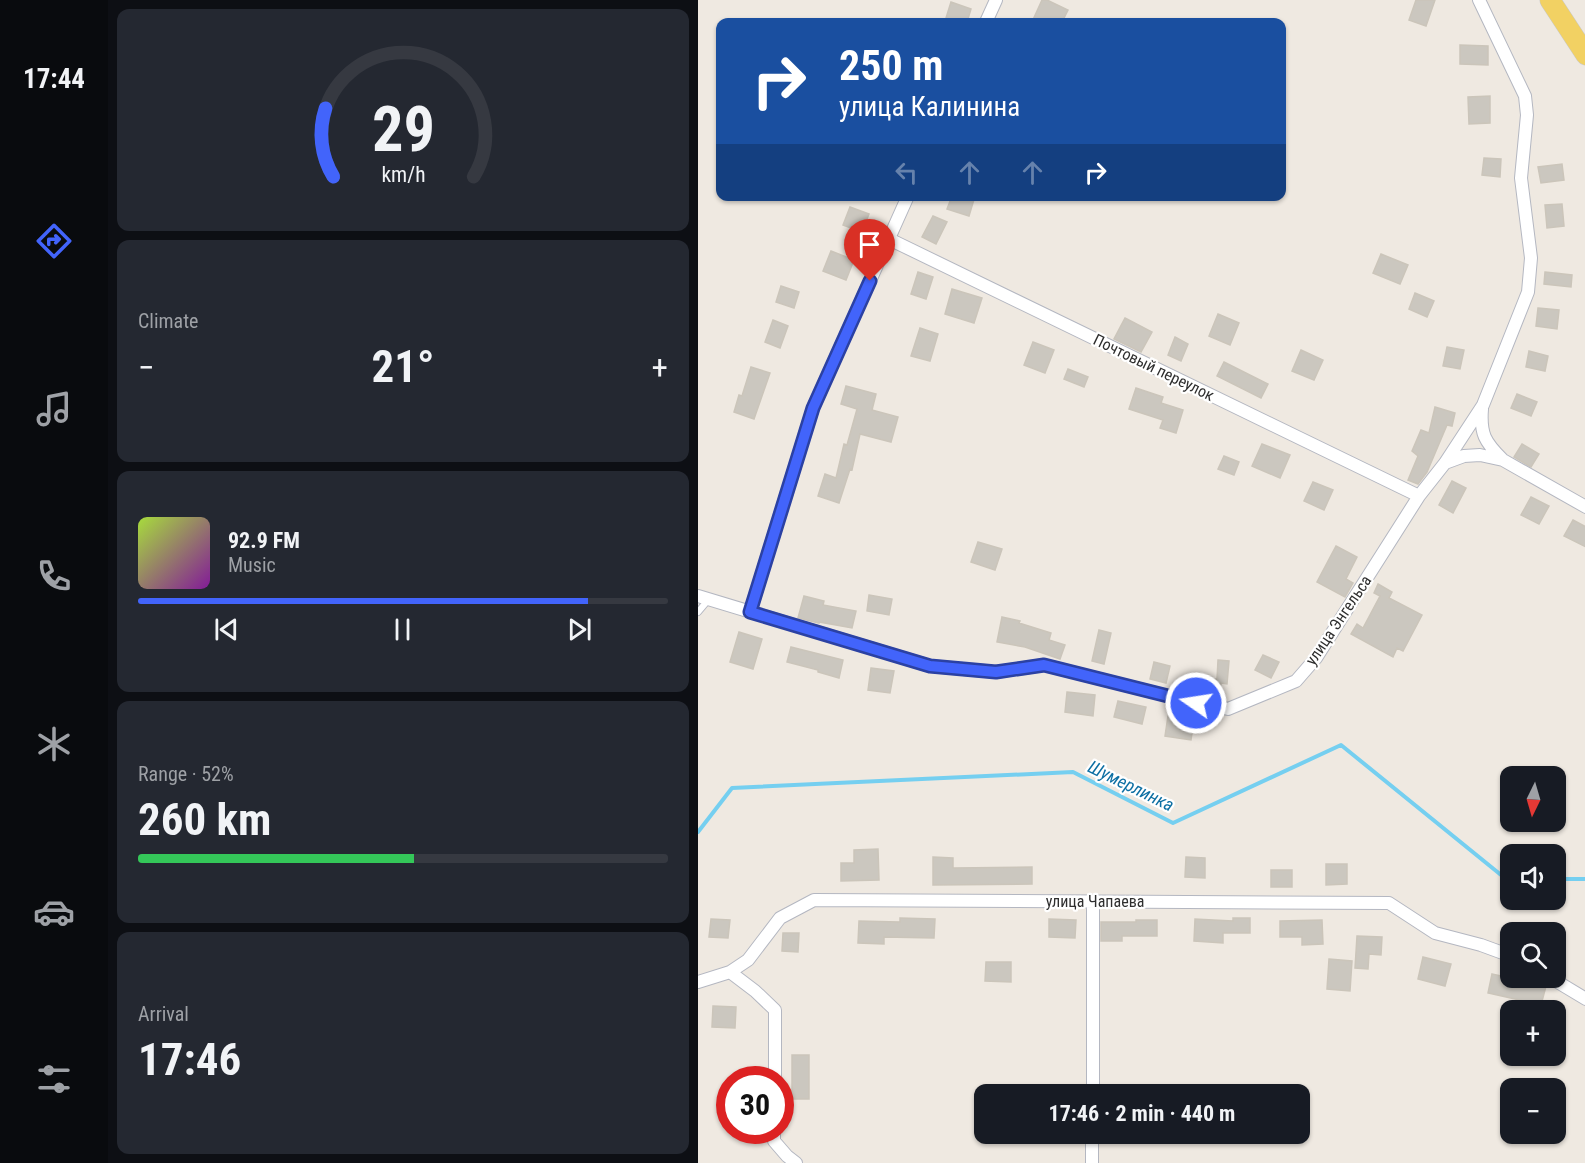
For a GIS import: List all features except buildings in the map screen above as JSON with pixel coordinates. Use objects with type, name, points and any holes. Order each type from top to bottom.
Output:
[{"type":"main road","points":[[1550,0],[1586,55]]},
{"type":"street","points":[[988,18],[996,0]]},
{"type":"street","name":"улица Энгельса","points":[[703,597],[930,666],[996,672],[1044,665],[1228,709],[1296,681],[1316,657],[1419,496],[1445,463],[1482,405],[1528,292],[1531,258],[1521,178],[1527,115],[1524,96],[1480,0]]},
{"type":"street","points":[[750,612],[813,408],[906,201]]},
{"type":"street","name":"Почтовый переулок","points":[[889,239],[1419,496]]},
{"type":"street","points":[[1482,405],[1482,433],[1489,446],[1503,460],[1586,507]]},
{"type":"street","points":[[1445,463],[1464,456],[1480,455],[1503,460]]},
{"type":"street","name":"улица Чапаева","points":[[698,982],[730,972],[748,960],[780,918],[814,900],[1389,903],[1436,933],[1500,952]]},
{"type":"street","points":[[1092,1084],[1093,901]]},
{"type":"street","points":[[730,972],[775,1010],[775,1066]]},
{"type":"street","points":[[1566,987],[1586,999]]},
{"type":"street","points":[[777,1144],[796,1163]]},
{"type":"street","points":[[1092,1144],[1092,1163]]},
{"type":"lane","points":[[698,612],[703,597]]},
{"type":"waterway","name":"Шумерлинка","points":[[698,832],[732,788],[1073,772],[1173,823],[1341,745],[1500,874]]},
{"type":"waterway","name":"Шумерлинка","points":[[1566,879],[1586,879]]},
{"type":"route","points":[[870,281],[813,408],[750,612],[930,666],[996,672],[1044,665],[1196,703]]}]
